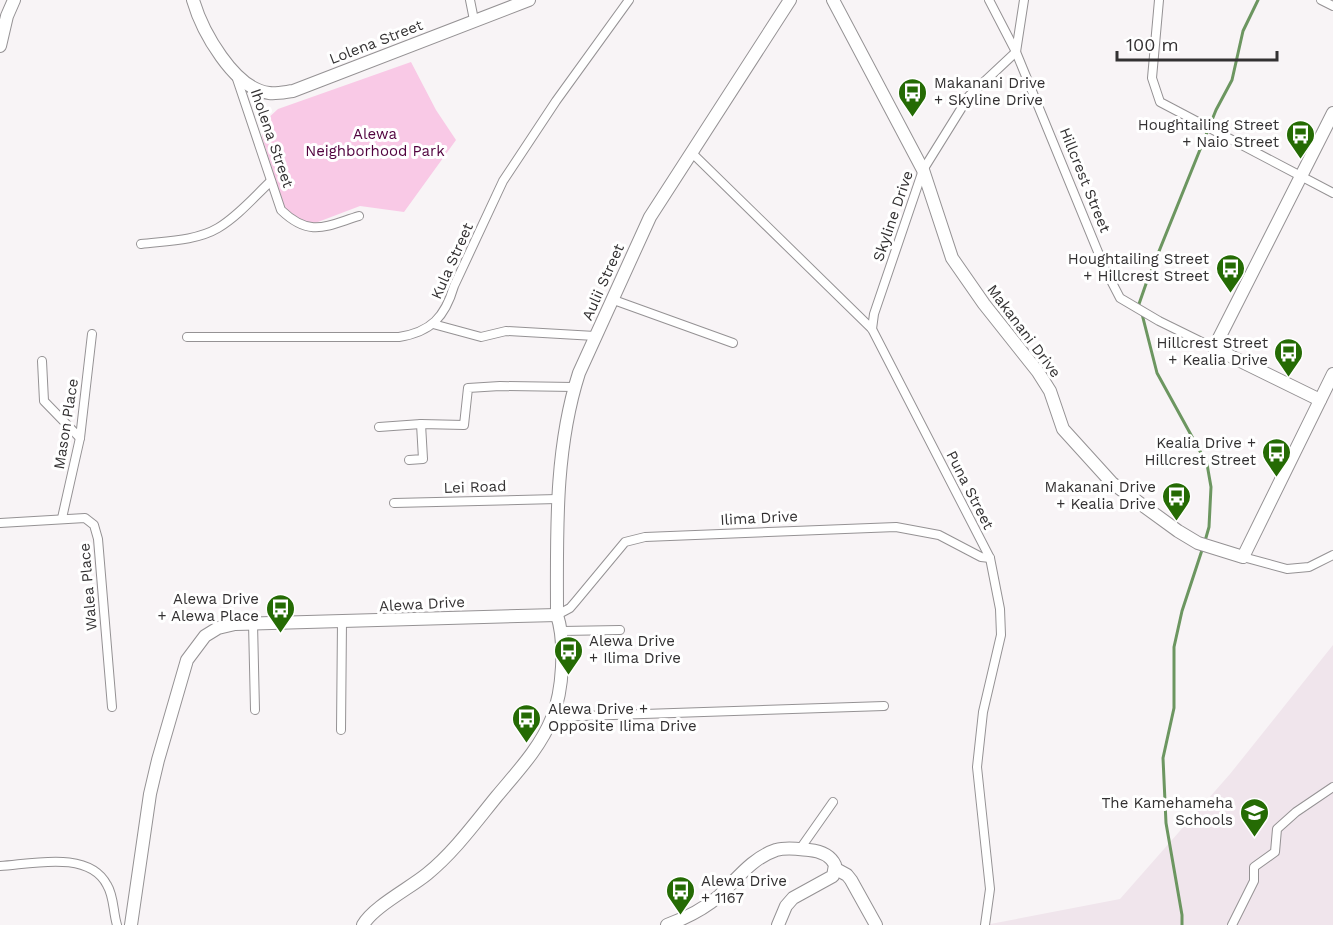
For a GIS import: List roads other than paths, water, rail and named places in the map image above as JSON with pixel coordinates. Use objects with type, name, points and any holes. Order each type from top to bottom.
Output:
[{"type":"street","points":[[0,46],[7,16],[14,0]]},
{"type":"street","name":"Iholena Street","points":[[193,0],[198,17],[235,76],[281,210],[294,223],[317,229],[359,216]]},
{"type":"street","points":[[470,0],[474,20]]},
{"type":"street","name":"Lolena Street","points":[[235,76],[249,86],[269,93],[293,91],[529,0]]},
{"type":"street","name":"Kula Street","points":[[433,324],[449,304],[454,286],[503,181],[556,101],[629,0]]},
{"type":"street","name":"Aulii Street","points":[[557,615],[557,499],[566,421],[574,387],[611,299],[650,217],[790,0]]},
{"type":"street","name":"Makanani Drive","points":[[833,0],[923,170],[952,258],[984,304],[1038,372],[1050,391],[1064,429],[1112,483],[1178,531],[1198,543],[1213,548],[1287,569],[1309,567],[1333,555]]},
{"type":"street","name":"Hillcrest Street","points":[[989,0],[1016,52],[1105,269],[1120,298],[1159,321],[1320,400]]},
{"type":"street","points":[[1016,52],[1024,0]]},
{"type":"street","points":[[1159,0],[1152,78],[1160,102],[1333,193]]},
{"type":"street","points":[[1321,0],[1333,6]]},
{"type":"street","name":"Skyline Drive","points":[[872,329],[874,314],[923,170],[969,96],[1016,52]]},
{"type":"street","points":[[1214,348],[1333,113]]},
{"type":"street","name":"Puna Street","points":[[691,152],[872,329],[990,558],[1000,609],[1001,635],[983,712],[977,766],[990,889],[985,925]]},
{"type":"street","points":[[141,244],[193,237],[217,229],[238,213],[271,181]]},
{"type":"street","points":[[611,299],[733,343]]},
{"type":"street","points":[[187,337],[399,337],[422,331],[433,324],[481,337],[506,331],[595,336]]},
{"type":"street","name":"Mason Place","points":[[62,518],[80,438],[92,334]]},
{"type":"street","points":[[42,361],[44,401],[80,438]]},
{"type":"street","points":[[1243,557],[1333,374]]},
{"type":"street","points":[[379,426],[464,425],[468,388],[574,387]]},
{"type":"street","points":[[409,460],[423,459],[422,424]]},
{"type":"street","name":"Lei Road","points":[[394,503],[557,499]]},
{"type":"street","name":"Walea Place","points":[[0,523],[85,518],[94,525],[98,539],[112,707]]},
{"type":"street","name":"Ilima Drive","points":[[557,615],[570,608],[625,542],[645,537],[896,527],[939,535],[981,557],[990,558]]},
{"type":"street","points":[[363,925],[372,914],[426,874],[455,847],[528,758],[553,717],[560,678],[562,630],[557,615]]},
{"type":"street","name":"Alewa Drive","points":[[131,925],[150,794],[158,760],[187,660],[205,636],[218,628],[235,624],[557,615]]},
{"type":"street","points":[[341,729],[342,621]]},
{"type":"street","points":[[253,623],[255,710]]},
{"type":"street","points":[[562,630],[620,630]]},
{"type":"street","points":[[553,717],[884,706]]},
{"type":"street","points":[[1232,925],[1254,881],[1254,867],[1275,852],[1277,830],[1296,812],[1333,788]]},
{"type":"street","points":[[800,849],[833,802]]},
{"type":"street","points":[[667,925],[697,912],[762,857],[777,850],[800,849],[816,851],[833,860],[836,869],[851,880],[876,925]]},
{"type":"street","points":[[0,866],[63,862],[90,867],[108,886],[117,925]]},
{"type":"street","points":[[778,925],[786,906],[793,898],[828,880],[836,869]]},
{"type":"waterway","points":[[1140,308],[1139,304],[1147,281],[1216,110],[1232,80],[1243,31],[1258,0]]},
{"type":"waterway","points":[[1142,314],[1157,373],[1207,464],[1211,487],[1209,527],[1205,541]]},
{"type":"waterway","points":[[1182,925],[1166,823],[1163,758],[1174,708],[1174,647],[1182,611],[1203,547]]},
{"type":"place","name":"Makanani Drive + Skyline Drive","points":[[913,118]]},
{"type":"place","name":"Houghtailing Street + Naio Street","points":[[1300,160]]},
{"type":"place","name":"Houghtailing Street + Hillcrest Street","points":[[1230,294]]},
{"type":"place","name":"Hillcrest Street + Kealia Drive","points":[[1289,378]]},
{"type":"place","name":"Kealia Drive + Hillcrest Street","points":[[1277,478]]},
{"type":"place","name":"Makanani Drive + Kealia Drive","points":[[1177,522]]},
{"type":"place","name":"Alewa Drive + Alewa Place","points":[[280,634]]},
{"type":"place","name":"Alewa Drive + Ilima Drive","points":[[568,676]]},
{"type":"place","name":"Alewa Drive + Opposite Ilima Drive","points":[[527,744]]},
{"type":"place","name":"The Kamehameha Schools","points":[[1254,838]]},
{"type":"place","name":"Alewa Drive + 1167","points":[[680,916]]},
{"type":"park label","name":"Alewa Neighborhood Park","points":[[375,142]]}]
